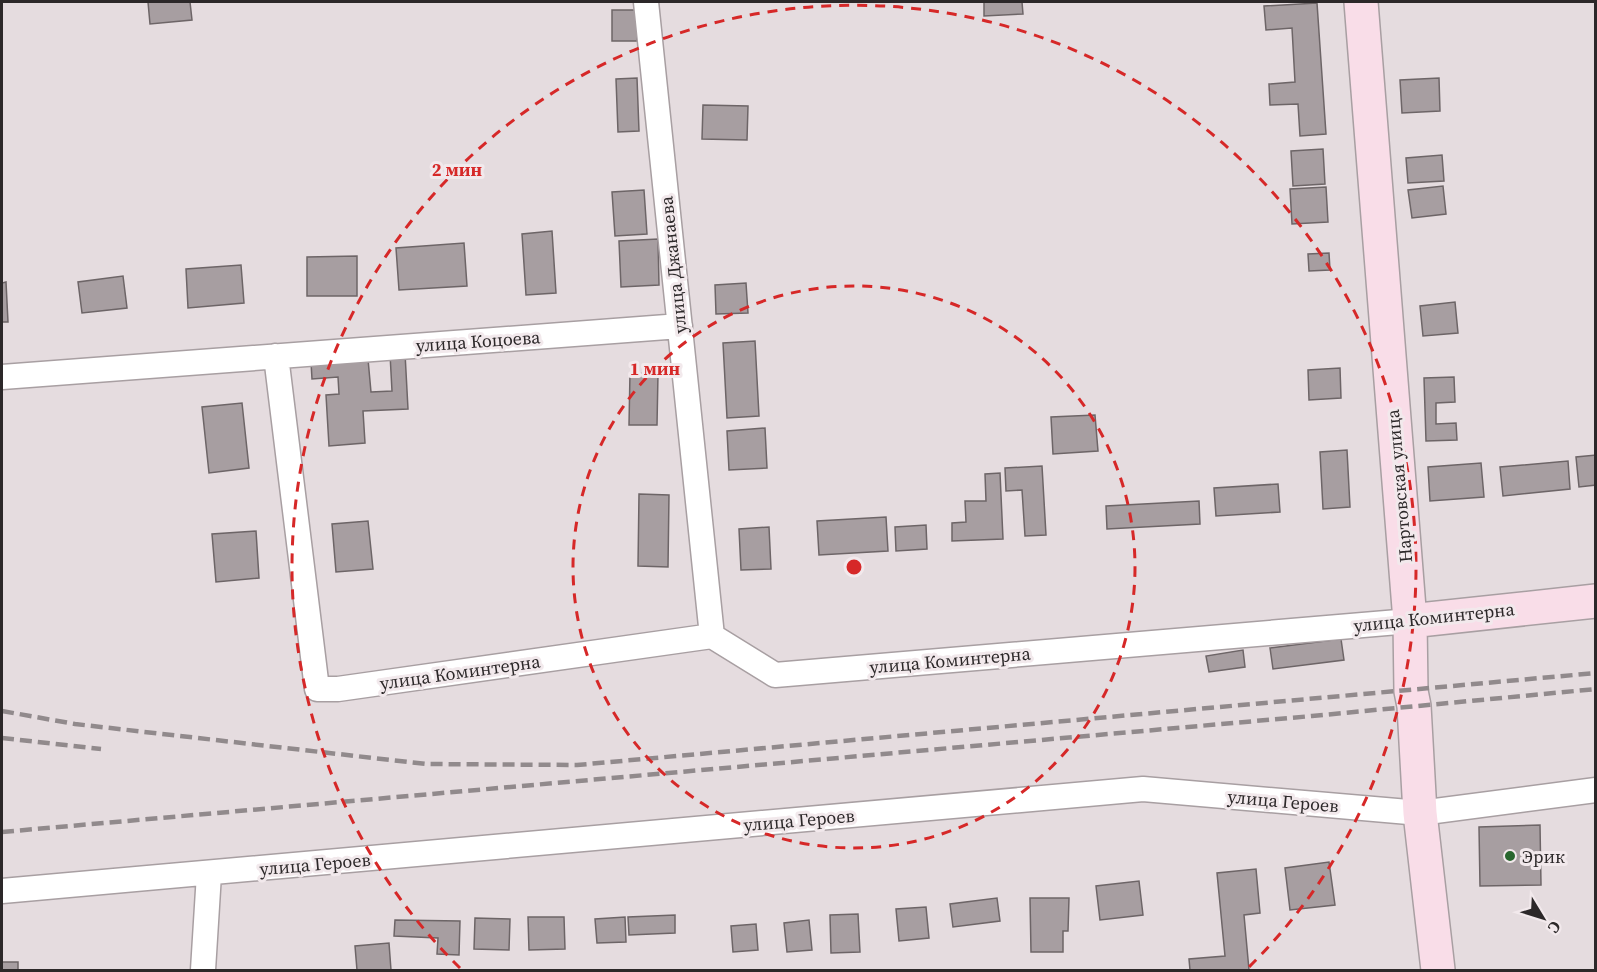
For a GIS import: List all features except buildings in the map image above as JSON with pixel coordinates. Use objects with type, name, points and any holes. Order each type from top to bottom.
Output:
[{"type":"street","name":"улица Джанаева","points":[[646,2],[712,636]]},
{"type":"street","name":"Нартовская улица","points":[[1361,2],[1410,621],[1411,691],[1414,706],[1420,813],[1438,970]]},
{"type":"street","name":"улица Коцоева","points":[[2,377],[680,326]]},
{"type":"street","name":"улица Коминтерна","points":[[276,356],[317,689],[338,689],[712,636],[775,675],[1410,621],[1596,601]]},
{"type":"street","name":"улица Героев","points":[[2,891],[1143,789],[1420,813],[1596,790]]},
{"type":"street","points":[[202,970],[209,874]]},
{"type":"railway","points":[[2,711],[75,724],[426,764],[577,765],[1596,673]]},
{"type":"railway","points":[[2,832],[1596,689]]},
{"type":"railway","points":[[2,738],[101,749]]},
{"type":"place","name":"Эрик","points":[[1510,856]]}]
